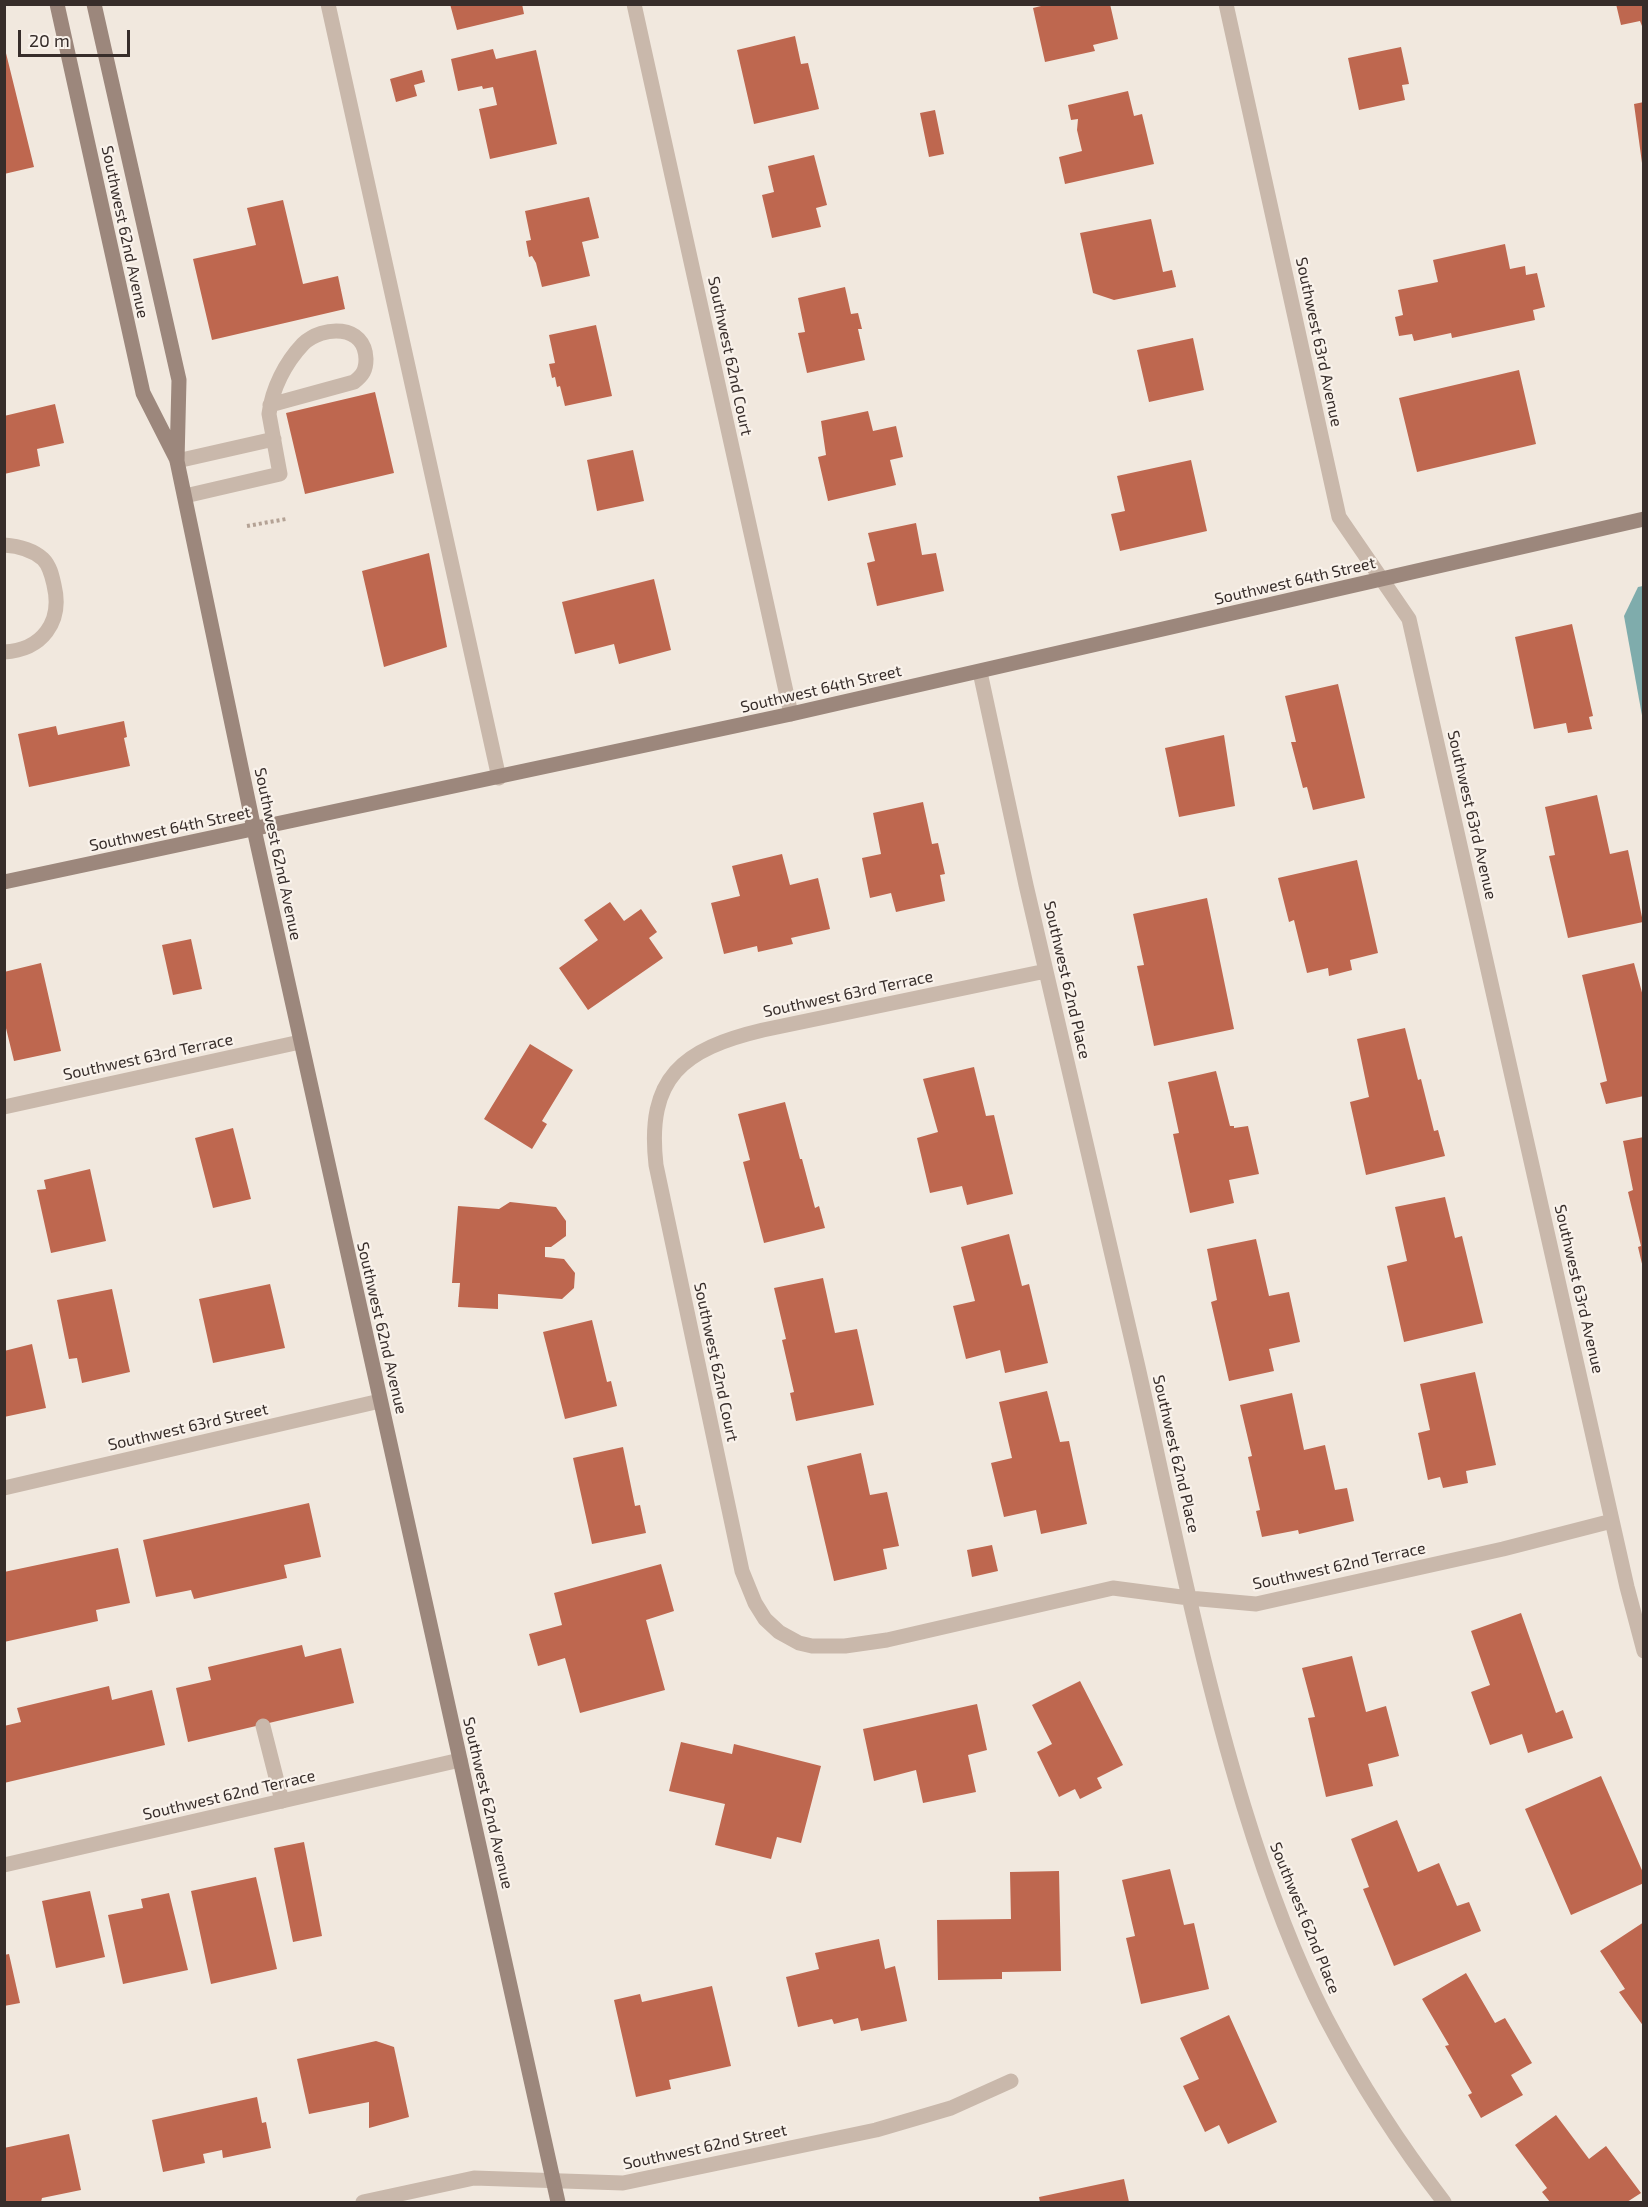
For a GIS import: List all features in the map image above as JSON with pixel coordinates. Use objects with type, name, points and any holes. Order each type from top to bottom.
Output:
[{"type":"street","name":"Southwest 62nd Avenue","points":[[57,4],[143,393],[177,461],[185,496],[300,1042],[558,2202]]},
{"type":"street","name":"Southwest 62nd Avenue","points":[[94,4],[179,380],[177,461]]},
{"type":"street","points":[[328,4],[499,778]]},
{"type":"street","name":"Southwest 62nd Court","points":[[634,4],[791,714]]},
{"type":"street","name":"Southwest 63rd Avenue","points":[[1226,4],[1339,517],[1409,619],[1612,1521],[1644,1651]]},
{"type":"street","points":[[185,496],[280,474],[269,414],[270,405],[280,376],[305,342],[320,334],[345,330],[356,334],[366,353],[366,367],[362,376],[354,382],[270,405]]},
{"type":"street","points":[[177,461],[274,439]]},
{"type":"street","name":"Southwest 64th Street","points":[[4,882],[791,714],[1644,519]]},
{"type":"street","points":[[4,545],[32,551],[45,561],[52,574],[56,591],[56,609],[51,628],[40,640],[26,647],[4,652]]},
{"type":"street","name":"Southwest 62nd Place","points":[[980,672],[1046,971],[1224,1742],[1255,1844],[1325,2017],[1402,2144],[1444,2202]]},
{"type":"street","name":"Southwest 63rd Terrace","points":[[671,1079],[677,1068],[695,1054],[743,1035],[1046,971]]},
{"type":"street","name":"Southwest 63rd Terrace","points":[[4,1107],[300,1042]]},
{"type":"street","name":"Southwest 62nd Court","points":[[671,1079],[656,1114],[654,1149],[658,1177],[742,1571],[754,1603],[765,1619],[778,1632],[789,1638]]},
{"type":"street","name":"Southwest 63rd Street","points":[[4,1488],[380,1401]]},
{"type":"street","name":"Southwest 62nd Terrace","points":[[789,1638],[812,1646],[864,1644],[1113,1588],[1257,1604],[1503,1549],[1612,1521]]},
{"type":"street","points":[[264,1726],[282,1801]]},
{"type":"street","name":"Southwest 62nd Terrace","points":[[4,1864],[460,1760]]},
{"type":"street","name":"Southwest 62nd Street","points":[[363,2202],[474,2178],[623,2183],[842,2137],[951,2108],[1011,2081]]},
{"type":"path","points":[[247,526],[286,519]]},
{"type":"water","points":[[1644,586],[1643,721],[1624,616],[1638,587]]},
{"type":"building","points":[[450,4],[522,4],[524,14],[457,30]]},
{"type":"building","points":[[1049,4],[1110,4],[1118,39],[1093,45],[1095,51],[1045,62],[1033,8]]},
{"type":"building","points":[[1616,4],[1644,4],[1644,31],[1640,21],[1621,25]]},
{"type":"building","points":[[795,36],[801,64],[808,63],[819,109],[754,124],[737,50]]},
{"type":"building","points":[[4,45],[34,167],[4,174]]},
{"type":"building","points":[[1401,47],[1409,84],[1402,85],[1405,100],[1359,110],[1348,58]]},
{"type":"building","points":[[493,49],[496,59],[536,50],[557,144],[490,159],[479,109],[497,105],[493,87],[483,89],[482,86],[458,91],[451,59]]},
{"type":"building","points":[[422,70],[425,82],[414,85],[417,96],[396,102],[390,79]]},
{"type":"building","points":[[1128,91],[1134,116],[1142,114],[1154,164],[1065,184],[1059,157],[1082,151],[1077,130],[1078,119],[1071,120],[1068,105]]},
{"type":"building","points":[[1644,102],[1644,163],[1642,163],[1634,104]]},
{"type":"building","points":[[935,110],[944,154],[929,157],[920,113]]},
{"type":"building","points":[[814,155],[827,205],[816,208],[821,227],[772,238],[762,195],[774,192],[768,166]]},
{"type":"building","points":[[589,197],[599,238],[582,242],[590,276],[542,287],[536,263],[532,256],[529,257],[526,241],[531,240],[525,211]]},
{"type":"building","points":[[283,200],[303,284],[338,276],[345,309],[212,340],[193,259],[256,245],[247,208]]},
{"type":"building","points":[[1151,219],[1163,272],[1172,270],[1176,287],[1114,300],[1093,293],[1080,233]]},
{"type":"building","points":[[1505,244],[1510,269],[1525,266],[1526,275],[1537,273],[1545,307],[1533,310],[1535,320],[1452,338],[1451,333],[1414,341],[1412,334],[1399,336],[1395,317],[1403,315],[1398,290],[1438,282],[1433,260]]},
{"type":"building","points":[[845,287],[851,314],[858,313],[862,329],[858,329],[865,360],[807,373],[798,333],[805,332],[798,298]]},
{"type":"building","points":[[596,325],[612,396],[565,406],[560,386],[557,387],[555,377],[552,378],[549,364],[555,363],[549,335]]},
{"type":"building","points":[[1193,338],[1204,390],[1149,402],[1137,350]]},
{"type":"building","points":[[1519,370],[1536,444],[1417,472],[1399,398]]},
{"type":"building","points":[[375,392],[394,473],[305,494],[286,413]]},
{"type":"building","points":[[55,404],[64,443],[37,449],[40,466],[4,474],[4,416]]},
{"type":"building","points":[[868,411],[873,431],[896,426],[903,457],[890,460],[896,485],[828,501],[818,457],[826,455],[821,421]]},
{"type":"building","points":[[633,450],[644,501],[597,511],[587,460]]},
{"type":"building","points":[[1191,460],[1207,531],[1120,551],[1111,514],[1125,511],[1117,476]]},
{"type":"building","points":[[916,523],[922,555],[936,553],[944,591],[877,606],[867,563],[875,561],[868,533]]},
{"type":"building","points":[[429,553],[447,647],[384,667],[362,571]]},
{"type":"building","points":[[654,579],[671,650],[619,664],[614,644],[575,654],[562,602]]},
{"type":"building","points":[[1572,624],[1593,716],[1589,717],[1592,729],[1568,733],[1566,723],[1534,729],[1515,637]]},
{"type":"building","points":[[1338,684],[1365,798],[1313,810],[1307,787],[1303,788],[1291,742],[1296,742],[1285,696]]},
{"type":"building","points":[[124,721],[127,737],[124,738],[130,766],[29,787],[18,734],[56,726],[58,735]]},
{"type":"building","points":[[1224,735],[1235,806],[1179,817],[1165,748]]},
{"type":"building","points":[[1597,795],[1610,854],[1628,850],[1643,922],[1568,938],[1549,856],[1555,855],[1545,807]]},
{"type":"building","points":[[923,802],[932,844],[938,843],[945,874],[940,875],[945,901],[896,912],[891,893],[870,898],[862,858],[881,854],[873,813]]},
{"type":"building","points":[[782,854],[790,885],[818,878],[830,929],[791,938],[793,944],[758,952],[757,946],[724,954],[711,903],[740,896],[732,866]]},
{"type":"building","points":[[1357,860],[1378,953],[1350,960],[1352,970],[1329,976],[1328,968],[1307,973],[1294,920],[1289,922],[1278,878]]},
{"type":"building","points":[[1207,898],[1234,1029],[1154,1046],[1137,966],[1144,965],[1133,914]]},
{"type":"building","points":[[610,902],[624,921],[641,909],[657,932],[649,938],[663,958],[588,1010],[559,968],[598,940],[584,920]]},
{"type":"building","points":[[191,939],[202,989],[173,995],[162,945]]},
{"type":"building","points":[[41,963],[61,1051],[14,1061],[4,1020],[4,972]]},
{"type":"building","points":[[1634,963],[1644,1000],[1644,1096],[1606,1104],[1600,1083],[1607,1081],[1582,975]]},
{"type":"building","points":[[1405,1028],[1418,1080],[1421,1079],[1434,1131],[1438,1130],[1445,1156],[1366,1175],[1350,1102],[1369,1097],[1357,1039]]},
{"type":"building","points":[[530,1044],[573,1070],[542,1121],[547,1124],[532,1149],[484,1119]]},
{"type":"building","points":[[974,1067],[986,1116],[994,1115],[1013,1194],[967,1205],[962,1186],[930,1193],[917,1138],[938,1132],[923,1079]]},
{"type":"building","points":[[1216,1071],[1230,1126],[1234,1128],[1248,1126],[1259,1174],[1229,1180],[1234,1203],[1190,1213],[1173,1134],[1179,1133],[1168,1082]]},
{"type":"building","points":[[785,1102],[815,1208],[819,1206],[825,1228],[764,1243],[743,1162],[750,1160],[738,1114]]},
{"type":"building","points":[[233,1128],[251,1199],[213,1208],[195,1138]]},
{"type":"building","points":[[1644,1137],[1643,1268],[1638,1247],[1641,1246],[1628,1192],[1633,1190],[1623,1141]]},
{"type":"building","points":[[90,1169],[106,1241],[51,1253],[37,1190],[46,1189],[44,1180]]},
{"type":"building","points":[[1445,1197],[1455,1238],[1462,1236],[1483,1323],[1404,1342],[1387,1266],[1407,1261],[1395,1207]]},
{"type":"building","points":[[510,1202],[556,1207],[566,1221],[566,1236],[551,1247],[545,1247],[545,1257],[564,1259],[575,1273],[574,1288],[562,1299],[498,1294],[498,1309],[458,1307],[460,1283],[452,1283],[458,1206],[499,1209]]},
{"type":"building","points":[[1009,1234],[1022,1286],[1029,1284],[1048,1363],[1005,1373],[1000,1350],[966,1359],[953,1306],[975,1301],[961,1247]]},
{"type":"building","points":[[1256,1239],[1269,1296],[1289,1292],[1300,1342],[1269,1349],[1274,1371],[1229,1381],[1211,1302],[1217,1300],[1207,1249]]},
{"type":"building","points":[[823,1278],[835,1333],[857,1329],[874,1405],[796,1421],[790,1393],[794,1392],[782,1340],[786,1339],[774,1288]]},
{"type":"building","points":[[270,1284],[285,1348],[213,1363],[199,1299]]},
{"type":"building","points":[[112,1289],[130,1372],[82,1383],[77,1358],[69,1359],[57,1300]]},
{"type":"building","points":[[592,1320],[607,1382],[611,1381],[617,1406],[565,1419],[543,1332]]},
{"type":"building","points":[[32,1344],[46,1408],[4,1417],[4,1351]]},
{"type":"building","points":[[1475,1372],[1496,1465],[1466,1471],[1468,1483],[1443,1488],[1440,1477],[1428,1480],[1418,1433],[1430,1430],[1420,1384]]},
{"type":"building","points":[[1047,1391],[1060,1442],[1069,1441],[1087,1524],[1041,1534],[1036,1510],[1004,1517],[991,1463],[1012,1458],[999,1402]]},
{"type":"building","points":[[1292,1393],[1304,1450],[1325,1445],[1335,1490],[1347,1488],[1354,1521],[1299,1534],[1298,1530],[1262,1537],[1256,1511],[1260,1510],[1248,1457],[1252,1456],[1240,1405]]},
{"type":"building","points":[[623,1447],[635,1506],[640,1505],[646,1533],[592,1544],[573,1458]]},
{"type":"building","points":[[861,1453],[870,1495],[887,1492],[899,1546],[883,1549],[887,1569],[834,1581],[807,1466]]},
{"type":"building","points":[[309,1503],[321,1557],[284,1565],[287,1578],[194,1599],[191,1590],[156,1597],[143,1540]]},
{"type":"building","points":[[992,1545],[998,1571],[972,1577],[967,1550]]},
{"type":"building","points":[[118,1548],[130,1603],[96,1610],[98,1621],[4,1642],[4,1572]]},
{"type":"building","points":[[661,1564],[674,1611],[646,1620],[665,1690],[580,1713],[565,1658],[538,1666],[529,1634],[562,1625],[554,1593]]},
{"type":"building","points":[[1521,1613],[1556,1713],[1563,1710],[1573,1738],[1528,1753],[1522,1734],[1490,1745],[1471,1692],[1490,1685],[1471,1631]]},
{"type":"building","points":[[302,1645],[305,1657],[341,1648],[354,1703],[188,1742],[176,1688],[211,1680],[208,1667]]},
{"type":"building","points":[[1352,1656],[1366,1712],[1386,1706],[1399,1756],[1368,1764],[1373,1786],[1326,1797],[1308,1718],[1315,1717],[1302,1668]]},
{"type":"building","points":[[1080,1681],[1123,1765],[1097,1778],[1102,1788],[1080,1799],[1075,1789],[1059,1797],[1037,1752],[1052,1744],[1032,1705]]},
{"type":"building","points":[[109,1686],[112,1700],[152,1690],[165,1745],[4,1783],[4,1726],[21,1722],[17,1708]]},
{"type":"building","points":[[977,1704],[987,1750],[968,1755],[976,1792],[923,1803],[916,1770],[874,1781],[863,1729]]},
{"type":"building","points":[[681,1742],[732,1754],[734,1744],[821,1766],[801,1843],[777,1837],[771,1859],[715,1845],[725,1804],[669,1791]]},
{"type":"building","points":[[1601,1776],[1644,1875],[1644,1883],[1571,1915],[1525,1809]]},
{"type":"building","points":[[1397,1820],[1418,1872],[1439,1863],[1457,1906],[1469,1902],[1481,1931],[1394,1966],[1363,1889],[1369,1887],[1351,1839]]},
{"type":"building","points":[[304,1842],[322,1936],[293,1942],[274,1848]]},
{"type":"building","points":[[1170,1869],[1184,1925],[1194,1923],[1209,1989],[1141,2004],[1126,1938],[1135,1936],[1122,1880]]},
{"type":"building","points":[[1059,1871],[1061,1971],[1002,1972],[1002,1979],[938,1980],[937,1920],[1011,1919],[1010,1872]]},
{"type":"building","points":[[256,1877],[277,1969],[211,1984],[191,1891]]},
{"type":"building","points":[[90,1891],[105,1957],[56,1968],[42,1901]]},
{"type":"building","points":[[169,1893],[188,1970],[123,1984],[108,1915],[143,1908],[141,1899]]},
{"type":"building","points":[[1644,1922],[1644,2027],[1619,1992],[1625,1989],[1600,1951]]},
{"type":"building","points":[[879,1939],[885,1969],[895,1966],[907,2021],[861,2031],[858,2018],[834,2024],[832,2019],[798,2027],[786,1977],[819,1969],[815,1953]]},
{"type":"building","points":[[9,1954],[20,2003],[4,2006],[4,1955]]},
{"type":"building","points":[[1466,1973],[1495,2023],[1505,2018],[1532,2063],[1511,2075],[1523,2095],[1481,2118],[1468,2095],[1472,2093],[1445,2046],[1449,2045],[1422,1999]]},
{"type":"building","points":[[712,1986],[731,2066],[669,2080],[671,2089],[636,2097],[614,2000],[640,1994],[642,2002]]},
{"type":"building","points":[[1229,2015],[1277,2122],[1228,2144],[1219,2125],[1205,2132],[1183,2086],[1199,2079],[1180,2038]]},
{"type":"building","points":[[376,2041],[394,2047],[409,2117],[369,2128],[369,2102],[309,2114],[297,2059]]},
{"type":"building","points":[[257,2097],[262,2123],[266,2122],[271,2148],[223,2158],[222,2150],[203,2154],[205,2163],[163,2172],[152,2120]]},
{"type":"building","points":[[1556,2115],[1589,2159],[1606,2146],[1641,2193],[1627,2202],[1550,2202],[1542,2192],[1547,2188],[1515,2145]]},
{"type":"building","points":[[69,2134],[81,2190],[42,2198],[41,2202],[4,2202],[4,2148]]},
{"type":"building","points":[[1124,2179],[1129,2202],[1040,2202],[1039,2197]]}]
